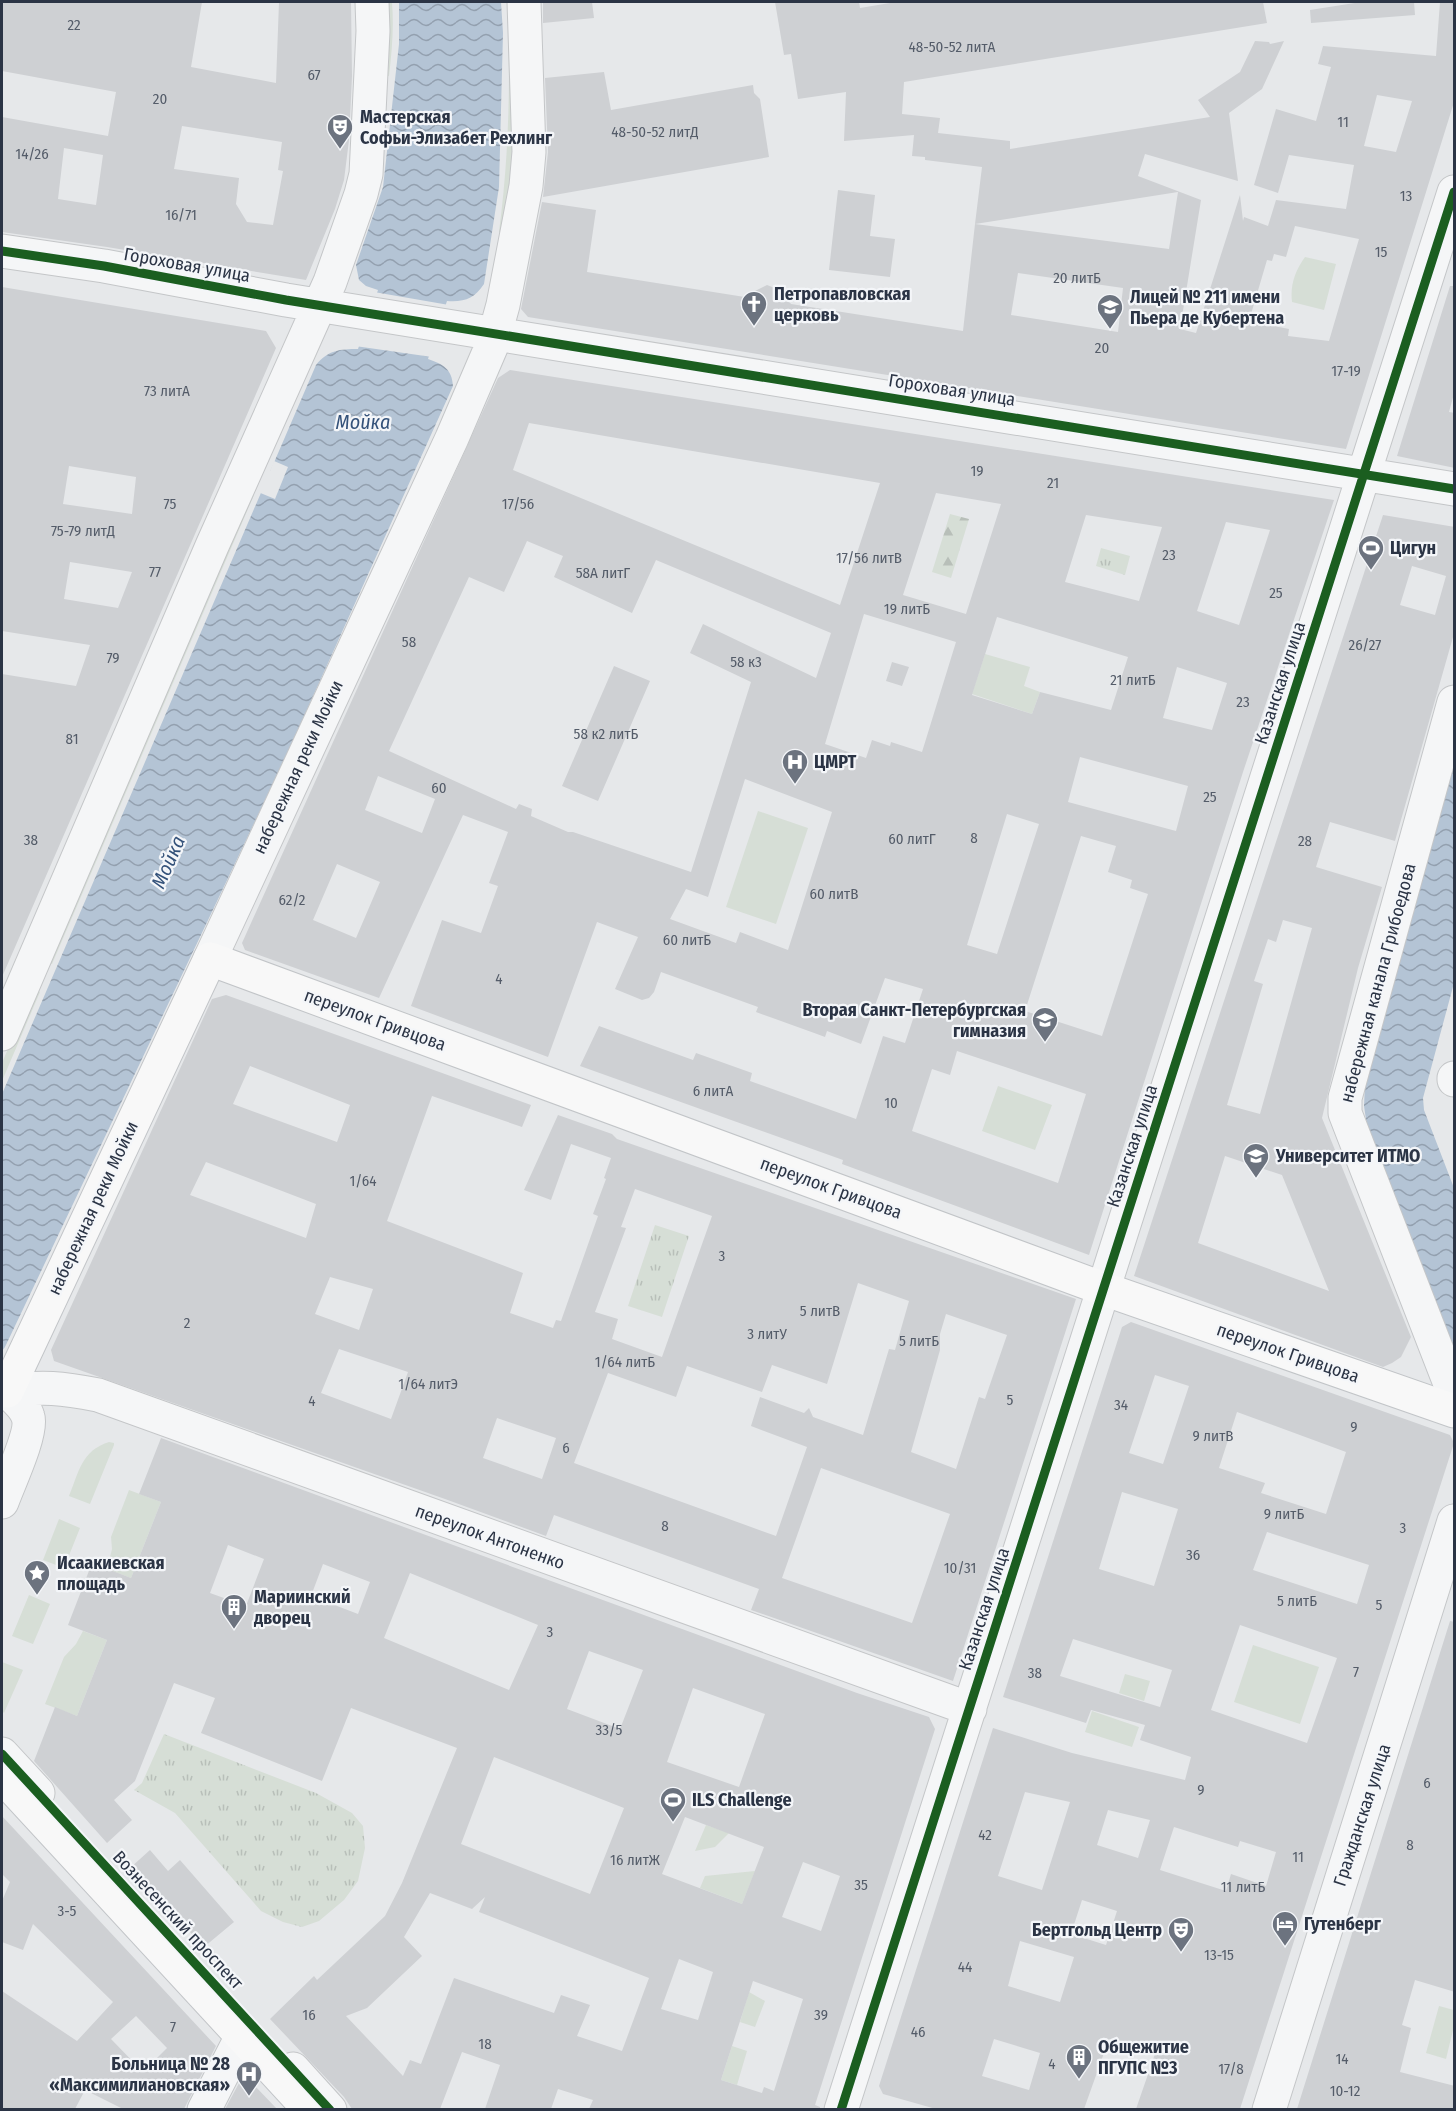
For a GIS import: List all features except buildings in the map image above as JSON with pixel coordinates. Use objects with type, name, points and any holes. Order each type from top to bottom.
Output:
[{"type":"main road","name":"переулок Гривцова","points":[[210,959],[1104,1289],[1455,1412]]},
{"type":"main road","name":"набережная реки Мойки","points":[[4,1391],[210,959]]},
{"type":"main road","name":"Вознесенский проспект","points":[[2,1776],[310,2109]]},
{"type":"street","points":[[2,1034],[212,546],[330,282],[354,216],[366,174],[373,31],[372,2]]},
{"type":"street","name":"набережная реки Мойки","points":[[210,959],[452,438],[494,339],[522,208],[528,163],[524,2]]},
{"type":"street","name":"Казанская улица","points":[[841,2109],[1455,192]]},
{"type":"street","name":"Гороховая улица","points":[[2,251],[104,266],[317,311]]},
{"type":"street","name":"Гороховая улица","points":[[2,266],[494,339],[1363,480],[1455,500]]},
{"type":"street","name":"Гороховая улица","points":[[1363,480],[1455,489]]},
{"type":"street","name":"набережная канала Грибоедова","points":[[1455,702],[1345,1098],[1345,1113],[1455,1394]]},
{"type":"street","name":"переулок Антоненко","points":[[4,1391],[38,1386],[98,1395],[970,1709]]},
{"type":"street","points":[[2,1502],[27,1434],[28,1418],[21,1405],[4,1391]]},
{"type":"street","name":"Гражданская улица","points":[[1269,2109],[1453,1531]]},
{"type":"street","name":"Вознесенский проспект","points":[[2,1754],[330,2109]]},
{"type":"street","points":[[204,2109],[242,2036]]},
{"type":"green space","points":[[386,2],[392,2],[393,11],[389,76],[383,75]]},
{"type":"green space","points":[[507,2],[514,2],[516,151],[506,233],[499,232],[508,117]]},
{"type":"green space","points":[[1305,257],[1336,264],[1324,310],[1292,302],[1294,278]]},
{"type":"green space","points":[[248,493],[254,495],[52,964],[46,962]]},
{"type":"green space","points":[[950,514],[969,519],[951,578],[932,572]]},
{"type":"green space","points":[[1101,548],[1130,556],[1125,575],[1096,566]]},
{"type":"green space","points":[[985,654],[1030,667],[1024,686],[1040,692],[1032,714],[972,694]]},
{"type":"green space","points":[[758,811],[808,828],[776,924],[726,907]]},
{"type":"green space","points":[[33,989],[40,992],[2,1081],[2,1063]]},
{"type":"green space","points":[[998,1086],[1052,1105],[1035,1150],[982,1131]]},
{"type":"green space","points":[[655,1225],[689,1236],[662,1317],[628,1306]]},
{"type":"green space","points":[[109,1442],[114,1445],[90,1504],[69,1496],[82,1463],[92,1451]]},
{"type":"green space","points":[[129,1490],[161,1502],[131,1578],[107,1569],[112,1549],[111,1537]]},
{"type":"green space","points":[[59,1519],[80,1528],[64,1568],[43,1560]]},
{"type":"green space","points":[[29,1595],[50,1604],[33,1644],[12,1636]]},
{"type":"green space","points":[[83,1631],[107,1640],[77,1716],[45,1704],[64,1657],[76,1644]]},
{"type":"green space","points":[[1253,1645],[1319,1667],[1300,1724],[1234,1702]]},
{"type":"green space","points":[[2,1662],[23,1670],[4,1713],[2,1711]]},
{"type":"green space","points":[[1125,1674],[1150,1681],[1144,1701],[1119,1693]]},
{"type":"green space","points":[[1092,1711],[1139,1727],[1132,1747],[1085,1732]]},
{"type":"green space","points":[[164,1734],[316,1793],[352,1813],[363,1826],[365,1848],[358,1881],[344,1900],[319,1921],[302,1927],[283,1922],[261,1911],[175,1813],[134,1790],[142,1783]]},
{"type":"green space","points":[[706,1825],[729,1833],[715,1847],[695,1851]]},
{"type":"green space","points":[[755,1871],[742,1904],[700,1888],[705,1876]]},
{"type":"green space","points":[[749,1992],[765,2001],[755,2027],[740,2022]]},
{"type":"green space","points":[[1439,2006],[1454,2010],[1454,2026],[1446,2059],[1426,2053]]},
{"type":"green space","points":[[732,2046],[747,2051],[737,2085],[721,2080]]},
{"type":"water","name":"Мойка","points":[[399,2],[501,2],[503,33],[499,187],[484,284],[469,299],[447,301],[428,359],[449,371],[453,386],[287,754],[2,1351],[2,1094],[316,365],[325,356],[335,351],[358,349],[378,290],[366,286],[359,280],[356,265],[383,187],[399,44]]},
{"type":"water","points":[[1454,758],[1454,983],[1423,1098],[1424,1110],[1454,1188],[1454,1353],[1367,1126],[1364,1106],[1365,1085]]},
{"type":"pier","points":[[374,292],[449,305],[432,357],[355,346]]},
{"type":"pier","points":[[274,461],[288,467],[275,499],[258,492],[267,470],[270,471]]},
{"type":"cycle path","points":[[841,2110],[1454,192]]},
{"type":"cycle path","points":[[2,251],[104,266],[286,300],[1454,489]]},
{"type":"cycle path","points":[[2,1754],[330,2110]]},
{"type":"place","name":"Мастерская Софьи-Элизабет Рехлинг","points":[[340,150]]},
{"type":"place","name":"Петропавловская церковь","points":[[754,327]]},
{"type":"place","name":"Лицей № 211 имени Пьера де Кубертена","points":[[1110,330]]},
{"type":"place","name":"Цигун","points":[[1371,571]]},
{"type":"place","name":"ЦМРТ","points":[[795,785]]},
{"type":"place","name":"Вторая Санкт-Петербургская гимназия","points":[[1045,1043]]},
{"type":"place","name":"Университет ИТМО","points":[[1256,1179]]},
{"type":"place","name":"Исаакиевская площадь","points":[[37,1596]]},
{"type":"place","name":"Мариинский дворец","points":[[234,1630]]},
{"type":"place","name":"ILS Challenge","points":[[673,1823]]},
{"type":"place","name":"Гутенберг","points":[[1285,1947]]},
{"type":"place","name":"Бертгольд Центр","points":[[1181,1953]]},
{"type":"place","name":"Общежитие ПГУПС №3","points":[[1079,2080]]},
{"type":"place","name":"Больница № 28 «Максимилиановская»","points":[[249,2097]]}]
